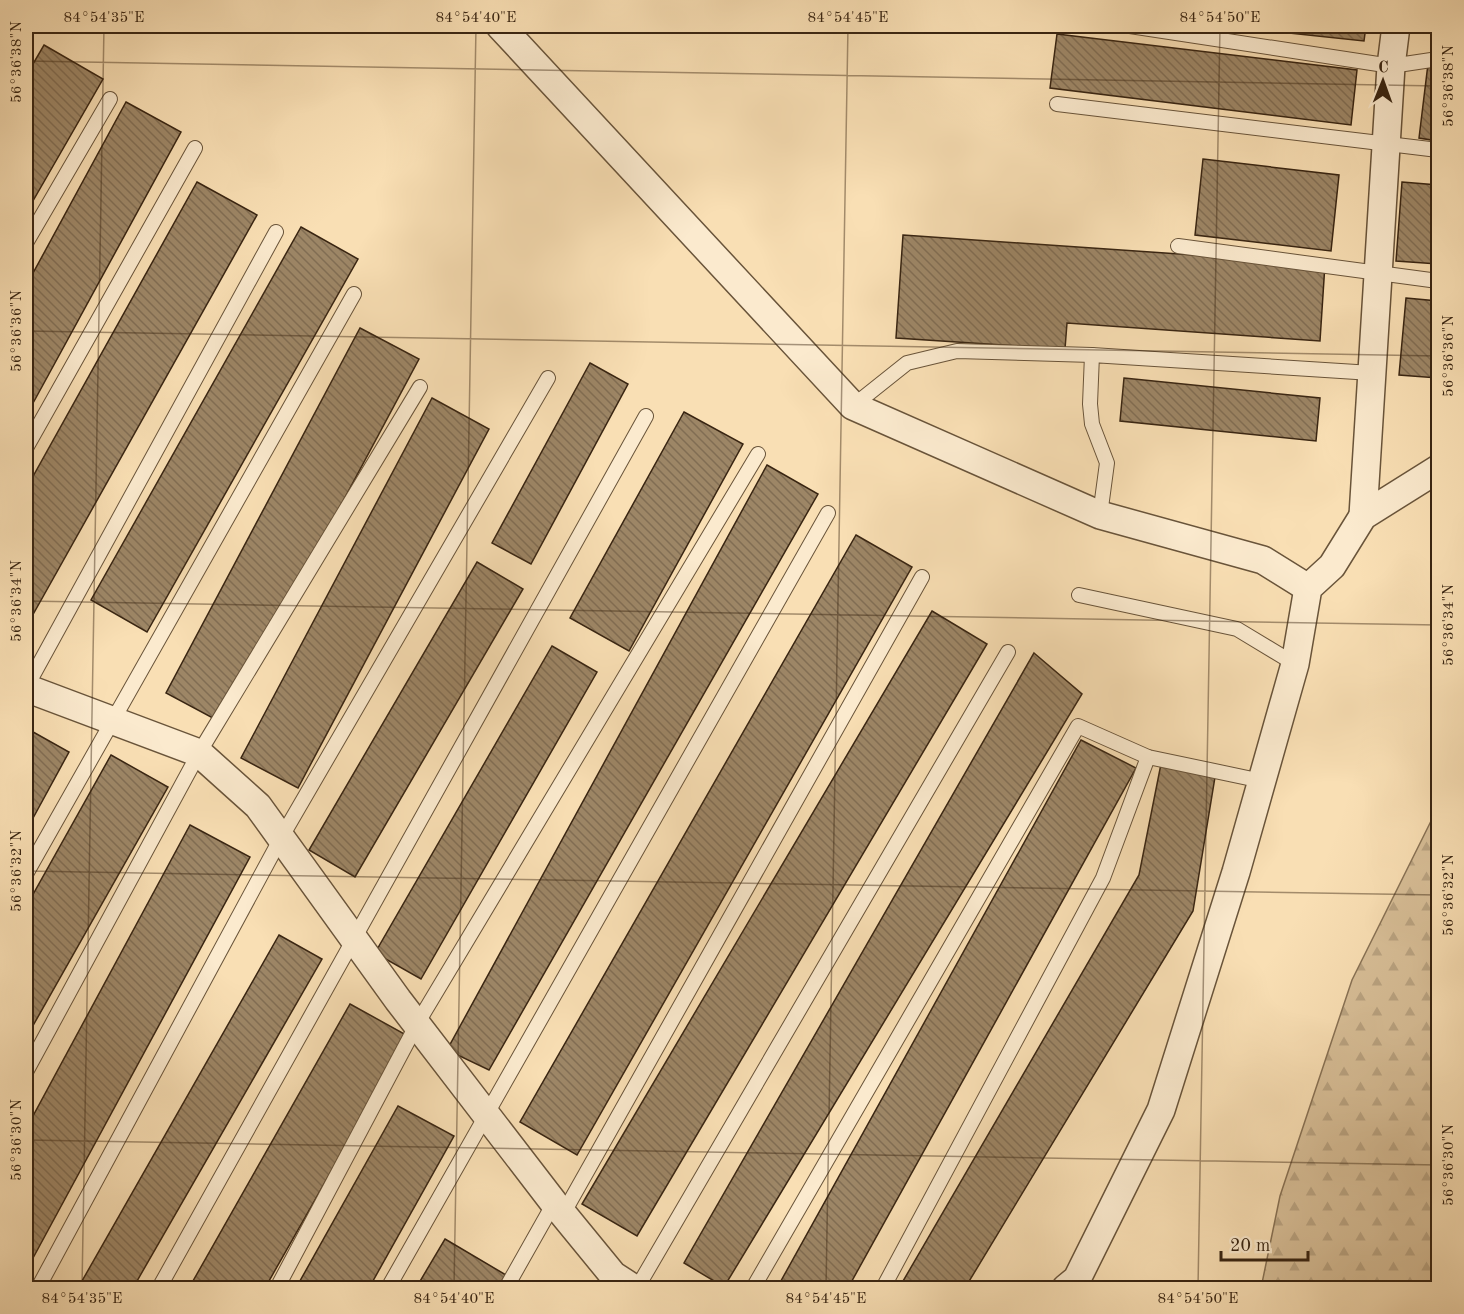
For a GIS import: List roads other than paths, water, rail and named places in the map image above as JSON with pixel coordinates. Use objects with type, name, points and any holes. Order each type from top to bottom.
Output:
[{"type":"street","points":[[500,26],[853,406],[1100,515],[1263,560],[1308,588]]},
{"type":"street","points":[[1363,516],[1391,66],[1396,26]]},
{"type":"street","points":[[1066,1288],[1077,1279],[1161,1110],[1236,872],[1295,664],[1308,588],[1332,566],[1363,516],[1438,469]]},
{"type":"street","points":[[26,688],[199,753],[258,806],[354,940],[558,1208],[613,1275],[635,1288]]},
{"type":"lane","points":[[1130,26],[1391,66],[1438,59]]},
{"type":"lane","points":[[26,243],[110,99]]},
{"type":"lane","points":[[1057,104],[1438,150]]},
{"type":"lane","points":[[26,448],[195,148]]},
{"type":"lane","points":[[26,688],[276,232]]},
{"type":"lane","points":[[1178,246],[1438,281]]},
{"type":"lane","points":[[26,874],[354,294]]},
{"type":"lane","points":[[853,406],[908,363],[957,351],[1092,355],[1372,373]]},
{"type":"lane","points":[[1092,355],[1090,404],[1092,424],[1107,463],[1100,515]]},
{"type":"lane","points":[[38,1288],[281,838],[548,378]]},
{"type":"lane","points":[[26,1072],[199,753],[420,387]]},
{"type":"lane","points":[[159,1288],[646,416]]},
{"type":"lane","points":[[277,1288],[417,1024],[758,454]]},
{"type":"lane","points":[[388,1288],[828,513]]},
{"type":"lane","points":[[506,1288],[558,1208],[922,577]]},
{"type":"lane","points":[[1079,595],[1237,629],[1295,664]]},
{"type":"lane","points":[[635,1288],[1008,652]]},
{"type":"lane","points":[[753,1288],[1078,726],[1148,757],[1262,781]]},
{"type":"lane","points":[[883,1288],[1103,878],[1148,757]]}]
